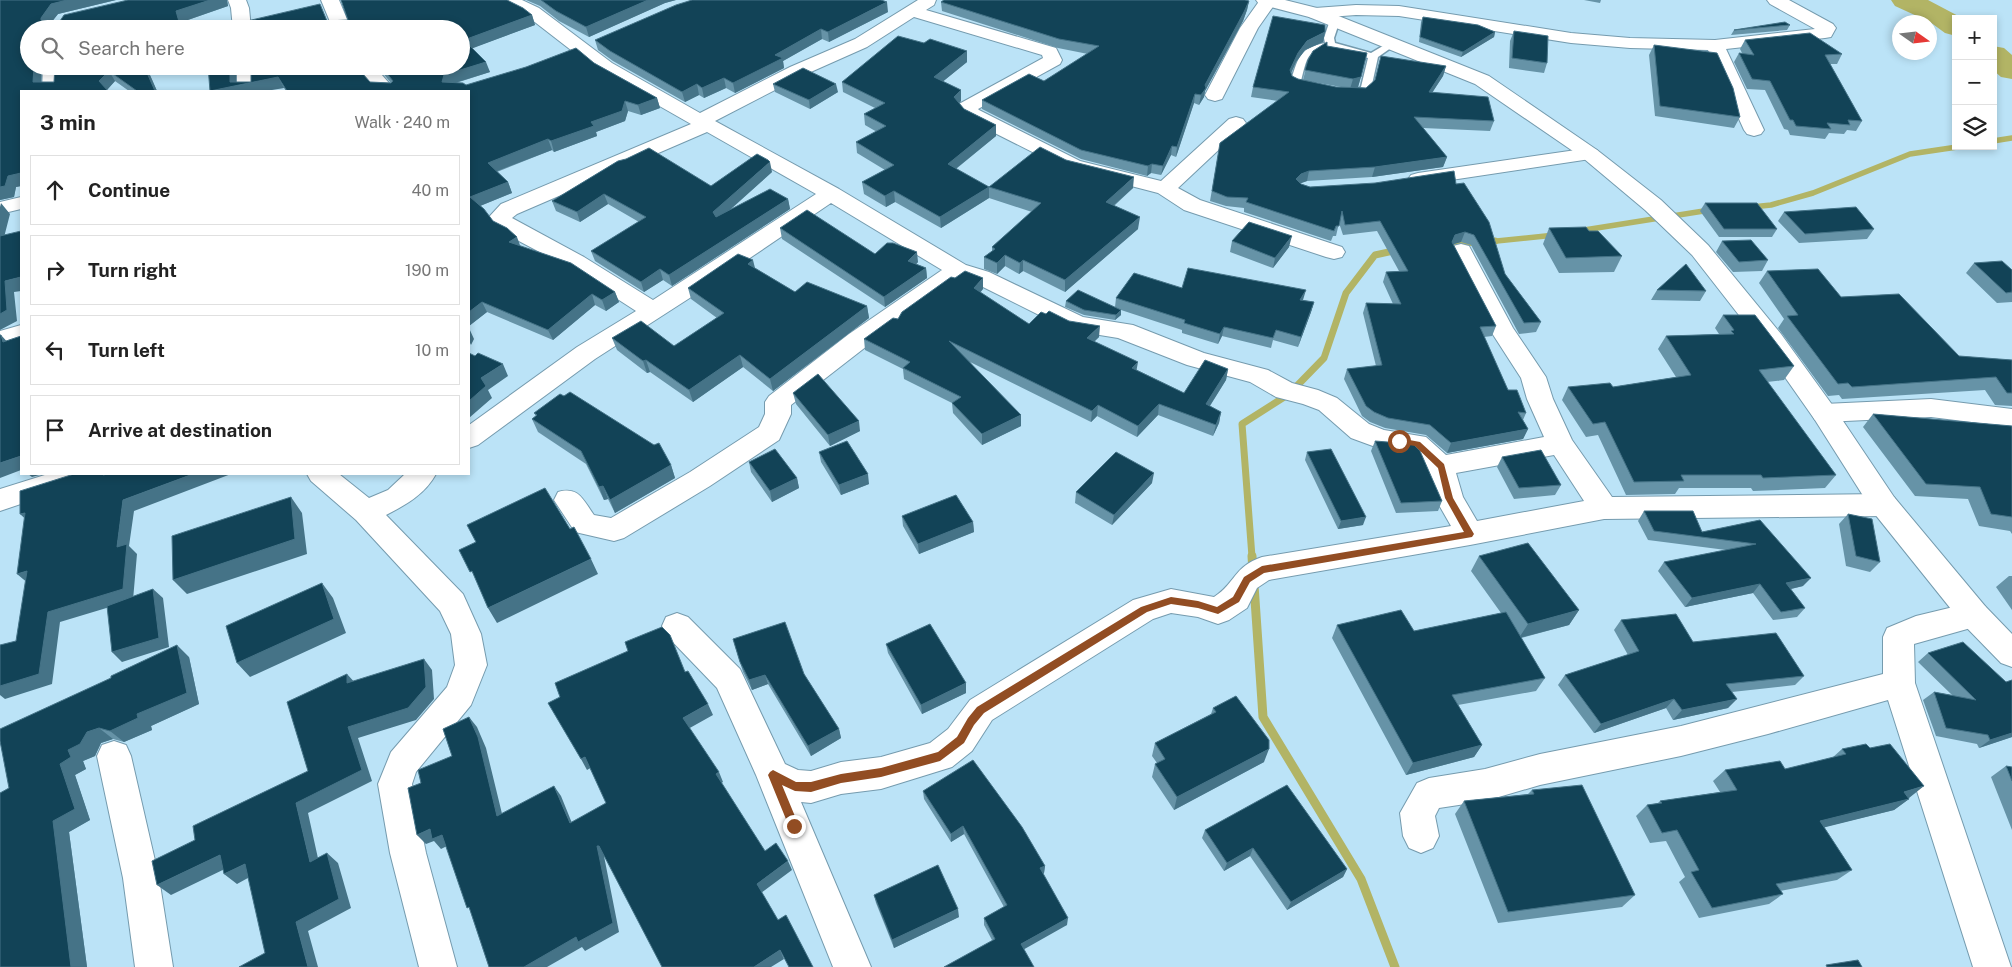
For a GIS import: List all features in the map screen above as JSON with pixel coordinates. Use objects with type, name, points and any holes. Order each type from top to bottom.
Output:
[{"type":"street","points":[[236,0],[240,8],[241,20]]},
{"type":"street","points":[[330,0],[338,20]]},
{"type":"street","points":[[509,0],[533,12],[605,67],[830,194],[958,270],[981,277],[1078,324],[1105,326],[1124,331],[1196,359],[1259,376],[1280,388],[1309,396],[1328,404],[1360,431],[1381,438],[1417,444],[1441,466],[1449,498],[1470,534]]},
{"type":"street","points":[[653,311],[576,262],[506,225],[500,217],[509,209],[703,123],[797,71],[861,42],[932,0]]},
{"type":"street","points":[[1215,95],[1249,28],[1266,0],[1335,20],[1482,80],[1590,154],[1660,211],[1700,250],[1772,340],[1824,413],[1884,505],[1974,615],[2012,654]]},
{"type":"street","points":[[1315,13],[1428,6],[1570,38],[1630,43],[1715,45],[1825,33],[1827,28],[1776,0]]},
{"type":"street","points":[[912,11],[1050,52],[1053,56],[1053,60],[966,108],[972,114],[1073,165],[1165,189],[1192,205],[1334,252]]},
{"type":"street","points":[[1715,45],[1754,130]]},
{"type":"street","points":[[50,90],[51,75]]},
{"type":"street","points":[[246,75],[246,90]]},
{"type":"street","points":[[372,75],[385,90]]},
{"type":"street","points":[[1165,189],[1236,123]]},
{"type":"street","points":[[1400,181],[1590,154]]},
{"type":"street","points":[[470,437],[586,353],[830,194]]},
{"type":"street","points":[[0,208],[20,203]]},
{"type":"street","points":[[1462,251],[1502,330],[1533,377],[1540,399],[1561,444],[1604,508]]},
{"type":"street","points":[[568,500],[585,524],[614,530],[700,479],[770,433],[778,414],[778,402],[788,392],[814,376],[858,340],[958,270]]},
{"type":"street","points":[[0,339],[20,333]]},
{"type":"street","points":[[1824,413],[1931,408],[2012,418]]},
{"type":"street","points":[[1441,466],[1561,444]]},
{"type":"street","points":[[1,506],[77,475]]},
{"type":"street","points":[[321,475],[366,512],[452,603],[466,634],[471,665],[460,695],[403,763],[395,784],[408,853],[438,967]]},
{"type":"street","points":[[366,512],[398,497],[421,475]]},
{"type":"street","points":[[773,775],[795,786],[811,787],[841,778],[881,772],[940,756],[960,740],[981,710],[1144,610],[1171,600],[1198,605],[1227,605],[1247,580],[1262,570],[1470,534],[1604,508],[1884,505]]},
{"type":"street","points":[[1974,615],[1916,629],[1898,637],[1899,683],[1992,967]]},
{"type":"street","points":[[677,626],[729,679],[773,775],[852,967]]},
{"type":"street","points":[[1420,836],[1417,813],[1429,794],[1484,785],[1546,768],[1584,763],[1687,740],[1797,712],[1899,683]]},
{"type":"street","points":[[114,756],[142,878],[154,967]]},
{"type":"lane","points":[[1330,45],[1329,38],[1335,20]]},
{"type":"lane","points":[[1342,92],[1359,93],[1366,89],[1373,56],[1393,43]]},
{"type":"lane","points":[[1317,88],[1296,84],[1295,80],[1307,53],[1315,48],[1330,45],[1373,56]]},
{"type":"building","points":[[0,0],[67,0],[51,4],[41,20],[20,20],[20,75],[33,75],[33,82],[54,82],[54,75],[105,75],[99,81],[107,90],[20,90],[20,173],[8,176],[5,186],[0,187]]},
{"type":"building","points":[[128,0],[210,0],[176,11],[178,20],[61,20],[64,15]]},
{"type":"building","points":[[341,0],[507,0],[532,15],[470,38],[470,20],[348,20]]},
{"type":"building","points":[[541,0],[648,0],[586,27],[556,11]]},
{"type":"building","points":[[692,0],[881,0],[887,2],[828,32],[821,29],[775,55],[783,58],[733,83],[724,78],[702,88],[697,84],[682,92],[610,51],[595,40]]},
{"type":"building","points":[[944,0],[1249,1],[1205,85],[1206,88],[1201,95],[1195,94],[1177,147],[1172,146],[1163,166],[1152,164],[1148,166],[1081,150],[982,100],[1029,74],[1044,81],[1099,46],[1059,39],[941,2]]},
{"type":"building","points":[[320,4],[327,20],[252,20]]},
{"type":"building","points":[[1273,16],[1325,25],[1325,32],[1307,41],[1298,53],[1290,70],[1292,76],[1298,79],[1336,87],[1366,88],[1375,80],[1381,56],[1446,66],[1429,92],[1488,97],[1494,121],[1414,117],[1447,157],[1375,167],[1309,171],[1301,174],[1296,179],[1301,184],[1310,187],[1375,183],[1454,171],[1456,184],[1464,183],[1489,222],[1505,274],[1541,322],[1524,323],[1474,235],[1465,232],[1455,235],[1452,242],[1496,326],[1480,327],[1508,390],[1517,390],[1526,413],[1518,412],[1528,429],[1451,443],[1430,425],[1388,418],[1366,406],[1347,369],[1382,365],[1366,303],[1401,304],[1386,272],[1408,271],[1380,221],[1345,225],[1342,211],[1339,226],[1336,226],[1334,231],[1246,202],[1248,198],[1227,197],[1212,191],[1220,143],[1289,92],[1253,87]]},
{"type":"building","points":[[1423,17],[1478,25],[1495,32],[1463,52],[1420,37]]},
{"type":"building","points":[[1785,22],[1790,25],[1734,30]]},
{"type":"building","points":[[1514,31],[1548,36],[1547,63],[1512,58]]},
{"type":"building","points":[[1810,33],[1842,54],[1825,55],[1862,121],[1848,120],[1850,125],[1827,123],[1831,129],[1796,126],[1793,120],[1790,120],[1770,81],[1752,79],[1739,53],[1754,55],[1745,40]]},
{"type":"building","points":[[898,36],[924,43],[930,39],[967,51],[934,77],[961,90],[954,97],[964,109],[996,125],[948,164],[989,187],[940,217],[894,191],[885,196],[862,182],[894,165],[856,142],[886,126],[864,114],[885,103],[842,82]]},
{"type":"building","points":[[1327,42],[1327,46],[1367,53],[1361,77],[1353,79],[1305,70],[1313,51]]},
{"type":"building","points":[[1654,45],[1717,53],[1733,88],[1740,117],[1660,106]]},
{"type":"building","points":[[470,46],[486,62],[470,67]]},
{"type":"building","points":[[576,48],[594,63],[657,98],[638,105],[625,101],[622,111],[591,122],[594,126],[551,141],[548,139],[488,163],[508,182],[470,197],[470,90],[286,90],[278,77],[210,90],[209,75],[230,75],[230,82],[251,82],[251,75],[364,75],[370,82],[391,83],[393,81],[388,75],[444,75],[442,82],[463,83],[466,85],[526,67]]},
{"type":"building","points":[[803,68],[836,84],[809,100],[773,84]]},
{"type":"building","points":[[115,75],[148,75],[155,90],[136,90]]},
{"type":"building","points":[[1040,147],[1066,160],[1134,177],[1106,202],[1140,217],[1065,280],[1023,260],[1020,263],[1005,255],[997,263],[984,257],[995,249],[992,247],[1041,203],[989,187]]},
{"type":"building","points":[[649,148],[711,186],[757,154],[770,162],[713,212],[716,217],[770,189],[788,199],[669,275],[660,269],[641,282],[591,251],[646,217],[604,194],[577,212],[552,201],[618,161]]},
{"type":"building","points":[[470,197],[484,209],[493,221],[507,228],[517,237],[509,242],[571,263],[615,292],[602,300],[592,294],[548,330],[482,302],[470,311]]},
{"type":"building","points":[[1705,203],[1757,203],[1777,229],[1724,229]]},
{"type":"building","points":[[1856,207],[1874,229],[1805,234],[1784,212]]},
{"type":"building","points":[[807,210],[875,254],[887,243],[893,243],[917,252],[908,261],[926,268],[884,297],[780,228]]},
{"type":"building","points":[[1249,222],[1292,236],[1275,258],[1232,241]]},
{"type":"building","points":[[1586,227],[1589,231],[1598,231],[1622,256],[1566,258],[1549,228]]},
{"type":"building","points":[[20,231],[20,277],[5,281],[7,310],[0,314],[0,236]]},
{"type":"building","points":[[1751,240],[1768,260],[1739,262],[1722,241]]},
{"type":"building","points":[[738,254],[753,260],[748,264],[795,292],[807,282],[867,306],[770,379],[740,355],[689,390],[646,360],[643,361],[612,338],[641,321],[674,346],[724,313],[688,288]]},
{"type":"building","points":[[2002,261],[2012,270],[2012,292],[2006,293],[1974,263]]},
{"type":"building","points":[[1686,264],[1706,291],[1657,290]]},
{"type":"building","points":[[1188,268],[1306,290],[1300,300],[1314,302],[1301,337],[1276,330],[1273,338],[1224,327],[1220,334],[1184,323],[1185,320],[1116,298],[1134,273],[1182,288]]},
{"type":"building","points":[[1818,269],[1841,297],[1899,294],[1959,356],[2012,360],[2012,393],[2007,393],[1996,377],[1852,387],[1848,383],[1838,384],[1787,316],[1798,315],[1767,271]]},
{"type":"building","points":[[965,271],[983,278],[974,288],[1029,324],[1041,312],[1046,314],[1049,311],[1069,321],[1100,326],[1087,338],[1138,362],[1132,368],[1184,393],[1205,360],[1228,369],[1206,404],[1221,412],[1216,425],[1159,404],[1138,426],[1098,405],[1092,411],[949,341],[1021,415],[982,434],[952,403],[961,397],[903,368],[910,362],[864,339],[893,318],[898,319],[902,312],[951,277],[955,278]]},
{"type":"building","points":[[1078,290],[1121,310],[1116,315],[1084,310],[1066,301]]},
{"type":"building","points":[[1723,315],[1755,315],[1794,366],[1759,370],[1836,475],[1763,478],[1761,475],[1681,475],[1684,481],[1634,482],[1605,422],[1593,424],[1568,387],[1610,383],[1613,387],[1691,375],[1666,336],[1734,334],[1731,331],[1734,330]]},
{"type":"building","points":[[0,335],[3,342],[20,336],[20,456],[0,463]]},
{"type":"building","points":[[478,353],[503,364],[481,378],[486,386],[470,400],[470,354],[475,356]]},
{"type":"building","points":[[818,374],[859,421],[828,435],[793,393]]},
{"type":"building","points":[[570,392],[654,445],[659,443],[671,465],[610,500],[603,486],[599,487],[581,451],[532,419],[537,415],[534,413],[560,394],[564,396]]},
{"type":"building","points":[[1873,414],[2012,426],[2012,517],[1991,514],[1980,487],[1926,484]]},
{"type":"building","points":[[847,441],[868,474],[839,485],[819,452]]},
{"type":"building","points":[[1375,441],[1413,444],[1420,451],[1442,501],[1401,503]]},
{"type":"building","points":[[775,449],[797,478],[770,491],[749,462]]},
{"type":"building","points":[[1331,449],[1366,517],[1341,521],[1307,452]]},
{"type":"building","points":[[1541,450],[1561,485],[1519,488],[1502,457]]},
{"type":"building","points":[[1116,452],[1154,473],[1114,515],[1076,492]]},
{"type":"building","points":[[71,475],[190,475],[123,500],[117,547],[127,544],[123,589],[48,612],[39,674],[0,686],[0,645],[16,641],[27,571],[17,574],[25,513],[20,514],[20,491]]},
{"type":"building","points":[[545,488],[570,529],[574,527],[591,559],[488,608],[472,571],[470,572],[459,550],[476,542],[467,525]]},
{"type":"building","points":[[956,495],[973,522],[918,544],[902,516]]},
{"type":"building","points":[[291,497],[295,539],[173,580],[172,536]]},
{"type":"building","points":[[1644,511],[1693,511],[1702,532],[1760,520],[1811,578],[1786,583],[1805,608],[1781,612],[1760,584],[1692,598],[1664,562],[1756,544],[1654,531]]},
{"type":"building","points":[[1848,514],[1872,519],[1880,562],[1856,556]]},
{"type":"building","points":[[1528,543],[1579,610],[1528,624],[1479,556]]},
{"type":"building","points":[[322,583],[334,619],[237,663],[226,626]]},
{"type":"building","points":[[153,589],[159,638],[112,652],[107,606]]},
{"type":"building","points":[[1401,610],[1414,631],[1506,612],[1545,678],[1452,695],[1482,745],[1413,763],[1337,625]]},
{"type":"building","points":[[1676,614],[1693,642],[1776,633],[1804,676],[1726,684],[1737,699],[1682,710],[1674,699],[1601,724],[1565,675],[1639,651],[1621,620]]},
{"type":"building","points":[[785,622],[804,674],[839,729],[808,746],[765,675],[749,680],[740,662],[733,639]]},
{"type":"building","points":[[930,624],[966,683],[921,705],[886,644]]},
{"type":"building","points":[[662,627],[670,635],[685,672],[688,671],[708,704],[683,718],[719,772],[716,774],[765,851],[776,843],[788,861],[757,884],[778,920],[786,915],[813,967],[789,967],[780,950],[754,967],[662,967],[599,846],[597,846],[613,923],[578,942],[576,937],[524,967],[489,967],[442,835],[432,839],[430,829],[417,835],[408,788],[421,783],[418,770],[452,756],[443,729],[469,717],[478,737],[497,816],[554,786],[570,823],[606,803],[585,757],[581,759],[548,703],[560,697],[555,683],[628,651],[625,642]]},
{"type":"building","points":[[1963,642],[2006,682],[2012,680],[2012,733],[1990,740],[1988,735],[1946,728],[1934,692],[1976,700],[1928,653]]},
{"type":"building","points":[[177,645],[187,693],[137,714],[138,718],[110,731],[99,728],[87,732],[80,744],[68,750],[71,757],[60,764],[75,809],[53,821],[71,967],[0,967],[0,793],[9,788],[0,741],[0,729],[111,678],[111,676]]},
{"type":"building","points":[[424,659],[426,687],[408,708],[348,727],[362,770],[296,803],[310,862],[327,853],[339,899],[296,922],[308,967],[239,967],[265,953],[245,864],[224,874],[220,855],[157,885],[152,861],[195,840],[193,826],[308,771],[287,702],[347,674],[347,683]]},
{"type":"building","points":[[1236,696],[1269,740],[1269,749],[1177,797],[1155,764],[1165,759],[1155,743],[1216,712],[1213,708]]},
{"type":"building","points":[[1866,744],[1870,748],[1890,744],[1924,786],[1904,792],[1909,799],[1820,821],[1852,870],[1776,884],[1783,894],[1712,908],[1691,872],[1699,870],[1677,830],[1662,833],[1647,805],[1662,803],[1660,801],[1737,790],[1725,770],[1780,761],[1785,769],[1846,754],[1842,749]]},
{"type":"building","points":[[973,760],[1022,827],[1045,866],[1040,868],[1068,918],[1021,944],[1034,967],[944,967],[995,939],[984,918],[1007,905],[963,826],[951,834],[923,791]]},
{"type":"building","points":[[2006,766],[2012,767],[2012,781]]},
{"type":"building","points":[[1287,785],[1347,869],[1291,902],[1253,848],[1227,863],[1205,830]]},
{"type":"building","points":[[1582,785],[1635,895],[1508,912],[1464,801],[1534,794],[1532,790]]},
{"type":"building","points":[[938,865],[958,909],[892,940],[874,895]]},
{"type":"building","points":[[1858,960],[1862,967],[1827,967],[1826,965]]},
{"type":"waterway","points":[[1905,0],[1952,24]]},
{"type":"waterway","points":[[1997,58],[2012,70]]},
{"type":"waterway","points":[[1997,140],[2012,138]]},
{"type":"waterway","points":[[1752,207],[1771,205],[1813,193],[1910,154],[1952,148]]},
{"type":"waterway","points":[[1578,231],[1710,210]]},
{"type":"waterway","points":[[1495,241],[1487,242],[1555,235]]},
{"type":"waterway","points":[[1447,245],[1475,242],[1471,242]]},
{"type":"waterway","points":[[1252,557],[1242,424],[1289,394],[1324,358],[1346,293],[1375,255],[1398,250]]},
{"type":"waterway","points":[[1252,556],[1253,571]]},
{"type":"waterway","points":[[1254,585],[1263,717],[1361,879],[1395,967]]},
{"type":"route","points":[[794,826],[773,775],[795,786],[811,787],[841,778],[881,772],[940,756],[960,740],[981,710],[1144,610],[1171,600],[1218,611],[1236,599],[1247,580],[1262,570],[1470,534],[1449,498],[1441,466],[1417,444],[1399,441]]}]
